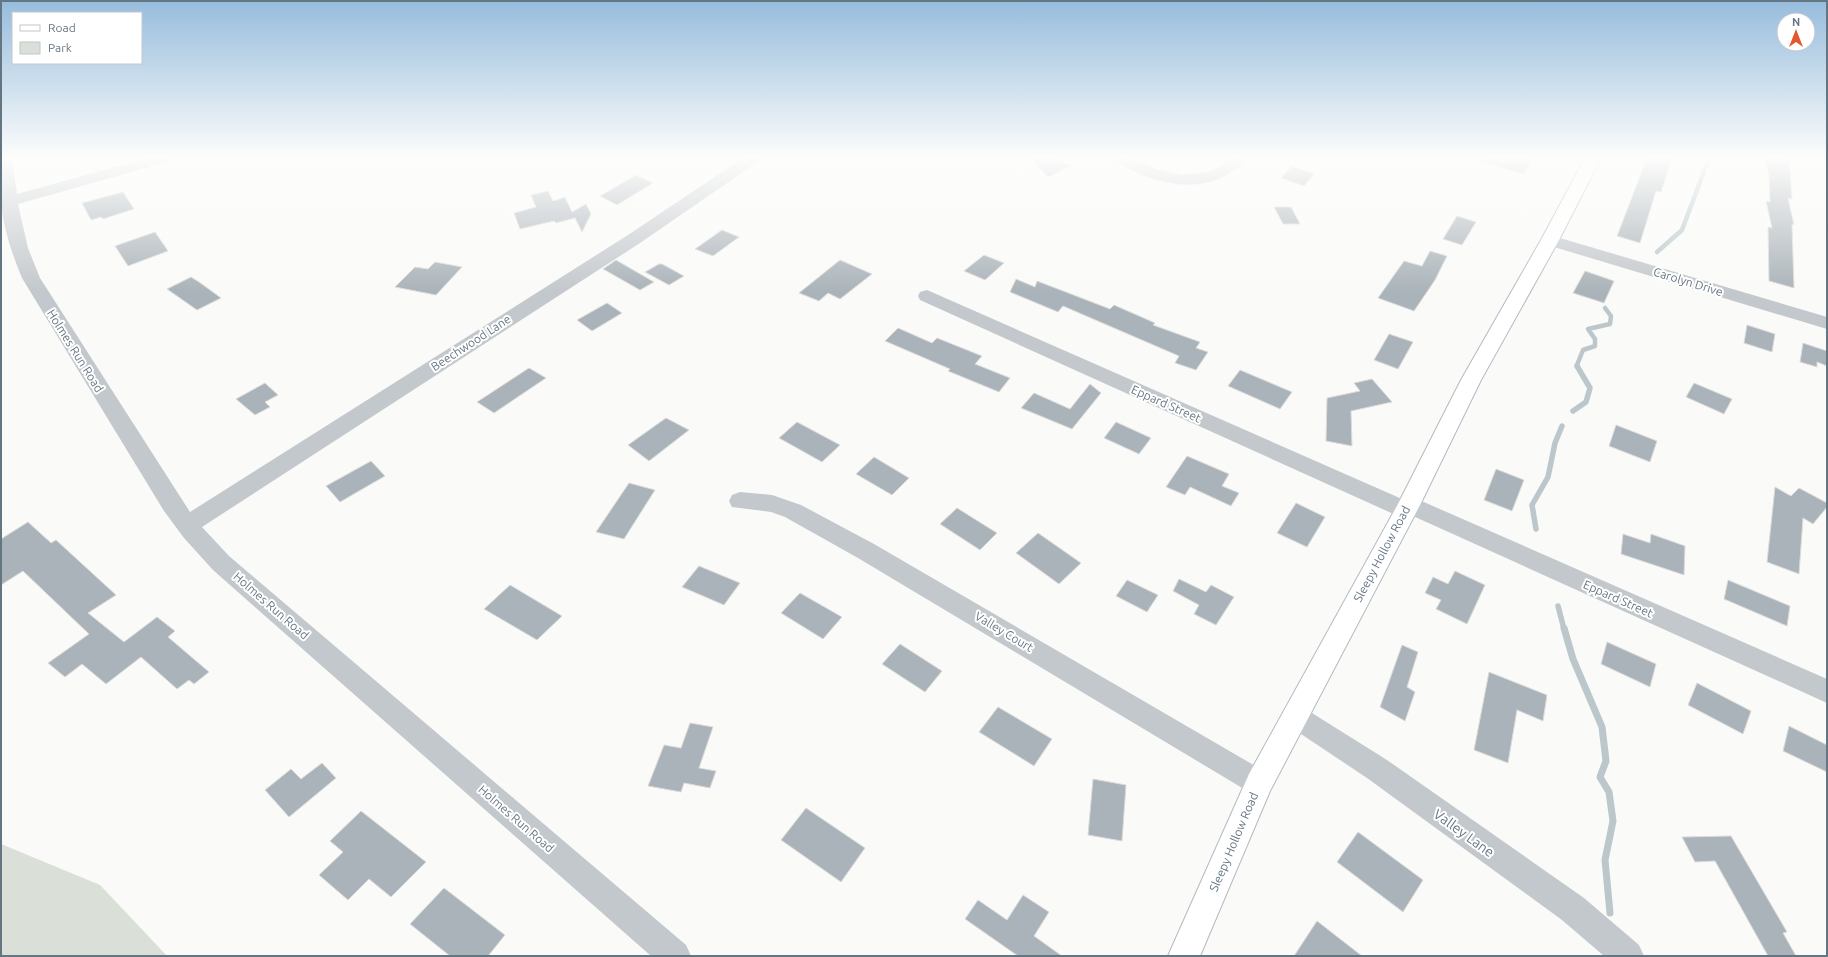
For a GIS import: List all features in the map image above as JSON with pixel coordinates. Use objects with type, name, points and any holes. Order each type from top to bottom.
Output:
[{"type":"main road","name":"Sleepy Hollow Road","points":[[1184,956],[1259,783],[1407,507],[1471,380],[1570,203]]},
{"type":"street","name":"Holmes Run Road","points":[[9,203],[14,232],[22,258],[31,278],[172,505],[187,525],[221,563],[675,956]]},
{"type":"street","name":"Beechwood Lane","points":[[187,525],[634,239],[687,203]]},
{"type":"street","name":"Carolyn Drive","points":[[1550,240],[1827,324]]},
{"type":"street","name":"Eppard Street","points":[[927,296],[1827,691]]},
{"type":"street","name":"Valley Court","points":[[740,501],[772,504],[800,515],[893,567],[1259,783]]},
{"type":"street","name":"Valley Lane","points":[[1295,716],[1377,769],[1573,909],[1628,956]]},
{"type":"green space","points":[[1,844],[100,885],[167,956],[1,956]]},
{"type":"building","points":[[82,203],[130,203],[134,209],[103,219],[101,217],[91,220]]},
{"type":"building","points":[[534,203],[568,203],[572,212],[586,204],[591,214],[582,232],[575,218],[520,229],[514,213],[536,207]]},
{"type":"building","points":[[1630,203],[1652,203],[1640,243],[1617,236]]},
{"type":"building","points":[[1766,203],[1789,203],[1794,225],[1792,224],[1794,288],[1769,281],[1768,227],[1772,228]]},
{"type":"building","points":[[1274,207],[1291,207],[1300,224],[1283,224]]},
{"type":"building","points":[[1457,216],[1476,222],[1462,245],[1443,239]]},
{"type":"building","points":[[722,230],[739,237],[713,256],[695,249]]},
{"type":"building","points":[[155,232],[168,251],[128,266],[115,246]]},
{"type":"building","points":[[1430,251],[1447,256],[1435,280],[1414,311],[1378,298],[1404,261],[1422,266]]},
{"type":"building","points":[[984,255],[1004,263],[985,280],[964,271]]},
{"type":"building","points":[[616,260],[654,282],[640,290],[603,269]]},
{"type":"building","points":[[840,260],[872,274],[840,299],[828,293],[819,301],[799,293]]},
{"type":"building","points":[[435,262],[462,267],[436,295],[395,287],[415,267],[428,269]]},
{"type":"building","points":[[659,264],[662,264],[684,276],[669,285],[645,272]]},
{"type":"building","points":[[1585,271],[1614,281],[1604,303],[1573,293]]},
{"type":"building","points":[[191,277],[221,298],[197,310],[167,289]]},
{"type":"building","points":[[1016,279],[1035,287],[1037,281],[1110,309],[1114,305],[1155,323],[1153,325],[1200,342],[1196,348],[1208,352],[1196,370],[1175,363],[1179,356],[1063,306],[1058,312],[1010,292]]},
{"type":"building","points":[[607,303],[622,313],[592,331],[577,320]]},
{"type":"building","points":[[1747,325],[1775,334],[1772,352],[1744,343]]},
{"type":"building","points":[[898,328],[932,343],[937,338],[982,356],[975,364],[1010,378],[999,392],[948,371],[950,369],[885,341]]},
{"type":"building","points":[[1389,334],[1413,342],[1398,369],[1374,360]]},
{"type":"building","points":[[1803,343],[1827,351],[1827,366],[1817,362],[1817,367],[1800,362]]},
{"type":"building","points":[[529,368],[546,378],[494,413],[477,402]]},
{"type":"building","points":[[1240,370],[1292,392],[1280,409],[1228,386]]},
{"type":"building","points":[[1372,379],[1392,402],[1351,411],[1352,446],[1326,441],[1327,398],[1360,391],[1354,383]]},
{"type":"building","points":[[265,383],[278,395],[265,402],[270,407],[255,415],[236,399]]},
{"type":"building","points":[[1694,383],[1732,399],[1724,414],[1686,397]]},
{"type":"building","points":[[1090,384],[1101,393],[1072,429],[1021,408],[1034,393],[1070,409]]},
{"type":"building","points":[[666,418],[689,430],[649,461],[628,445]]},
{"type":"building","points":[[797,422],[840,445],[822,462],[779,438]]},
{"type":"building","points":[[1116,422],[1151,438],[1139,454],[1104,438]]},
{"type":"building","points":[[1616,425],[1657,441],[1650,462],[1609,446]]},
{"type":"building","points":[[1187,456],[1229,474],[1222,486],[1239,493],[1231,506],[1190,487],[1185,495],[1166,487]]},
{"type":"building","points":[[874,457],[909,478],[892,495],[856,474]]},
{"type":"building","points":[[371,461],[385,476],[340,502],[326,486]]},
{"type":"building","points":[[1496,469],[1524,480],[1512,511],[1484,500]]},
{"type":"building","points":[[629,483],[655,490],[624,539],[596,532]]},
{"type":"building","points":[[1775,487],[1791,496],[1799,488],[1827,503],[1827,507],[1813,524],[1803,518],[1799,574],[1767,562]]},
{"type":"building","points":[[1296,503],[1325,517],[1307,547],[1277,533]]},
{"type":"building","points":[[957,508],[997,533],[980,550],[940,524]]},
{"type":"building","points":[[28,522],[51,543],[56,540],[116,595],[88,613],[124,642],[157,617],[175,631],[168,637],[209,672],[194,684],[189,680],[177,689],[141,657],[106,684],[82,664],[65,677],[48,663],[89,634],[23,571],[1,585],[1,539]]},
{"type":"building","points":[[1038,533],[1081,563],[1059,584],[1016,553]]},
{"type":"building","points":[[1623,534],[1650,543],[1651,534],[1685,546],[1684,575],[1621,554]]},
{"type":"building","points":[[699,566],[740,583],[724,605],[682,587]]},
{"type":"building","points":[[1455,571],[1485,585],[1467,624],[1436,609],[1441,600],[1425,593],[1433,577],[1448,584]]},
{"type":"building","points":[[1179,579],[1206,592],[1211,585],[1234,597],[1216,625],[1194,614],[1199,605],[1173,591]]},
{"type":"building","points":[[1127,580],[1158,595],[1147,612],[1116,596]]},
{"type":"building","points":[[1728,580],[1790,606],[1787,626],[1724,599]]},
{"type":"building","points":[[510,585],[562,616],[537,640],[484,609]]},
{"type":"building","points":[[800,593],[842,617],[823,639],[781,613]]},
{"type":"building","points":[[1607,642],[1656,664],[1650,687],[1601,664]]},
{"type":"building","points":[[900,644],[942,671],[925,692],[882,664]]},
{"type":"building","points":[[1402,645],[1418,652],[1407,687],[1415,692],[1405,721],[1380,707]]},
{"type":"building","points":[[1489,672],[1547,695],[1543,721],[1517,710],[1508,763],[1474,750]]},
{"type":"building","points":[[1697,683],[1751,711],[1743,734],[1688,705]]},
{"type":"building","points":[[998,707],[1052,739],[1034,766],[979,732]]},
{"type":"building","points":[[690,723],[713,727],[699,768],[716,771],[710,788],[684,783],[681,792],[648,786],[664,745],[681,748]]},
{"type":"building","points":[[1789,726],[1827,745],[1827,772],[1783,751]]},
{"type":"building","points":[[322,763],[336,778],[289,817],[265,790],[291,769],[301,779]]},
{"type":"building","points":[[1093,779],[1126,785],[1122,841],[1088,835]]},
{"type":"building","points":[[806,808],[865,848],[841,882],[781,840]]},
{"type":"building","points":[[361,811],[426,862],[391,897],[369,879],[348,900],[319,875],[343,852],[330,841]]},
{"type":"building","points":[[1358,832],[1423,880],[1403,912],[1337,862]]},
{"type":"building","points":[[1731,836],[1787,932],[1783,933],[1796,956],[1768,956],[1715,861],[1695,862],[1682,837]]},
{"type":"building","points":[[444,888],[505,935],[488,956],[450,956],[410,924]]},
{"type":"building","points":[[1023,895],[1049,912],[1034,936],[1062,956],[1018,956],[965,919],[978,900],[1007,920]]},
{"type":"building","points":[[1317,921],[1362,956],[1294,956]]},
{"type":"waterway","points":[[1657,252],[1682,230],[1692,203]]},
{"type":"waterway","points":[[1578,367],[1577,365],[1583,350],[1595,346],[1595,339],[1588,329],[1610,324],[1611,316],[1605,308]]},
{"type":"waterway","points":[[1573,411],[1586,402],[1590,388],[1577,366]]},
{"type":"waterway","points":[[1536,529],[1532,505],[1548,477],[1555,443],[1562,426]]},
{"type":"waterway","points":[[1558,606],[1564,629]]},
{"type":"waterway","points":[[1564,628],[1573,659],[1602,727],[1606,761],[1600,777],[1609,792],[1613,821],[1605,860],[1610,913]]}]
